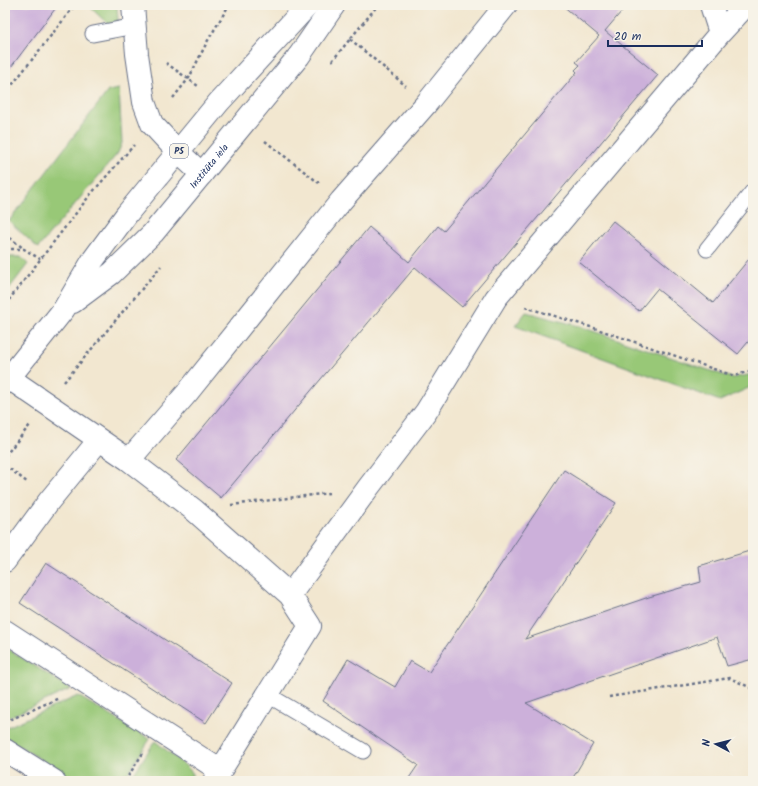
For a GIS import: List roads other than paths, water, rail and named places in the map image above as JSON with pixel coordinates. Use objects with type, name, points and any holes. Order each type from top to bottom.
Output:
[{"type":"street","points":[[133,5],[137,54],[144,102],[152,124],[178,152],[202,174]]},
{"type":"street","name":"Institūta iela","points":[[7,380],[64,309],[93,260],[127,214],[219,102],[308,5]]},
{"type":"street","name":"Institūta iela","points":[[64,309],[112,273],[153,233],[299,56],[334,5]]},
{"type":"street","points":[[129,460],[187,393],[341,201],[426,104],[506,5]]},
{"type":"street","points":[[711,5],[720,33]]},
{"type":"street","points":[[290,595],[368,488],[426,412],[496,298],[720,33],[746,5]]},
{"type":"street","points":[[5,631],[158,730],[218,776],[310,626],[290,595],[194,510],[129,460],[7,380]]},
{"type":"street","points":[[5,561],[49,501],[99,440]]},
{"type":"street","points":[[5,750],[54,781]]},
{"type":"lane","points":[[93,34],[135,26]]},
{"type":"lane","points":[[707,249],[753,191]]},
{"type":"lane","points":[[268,695],[363,751]]}]
